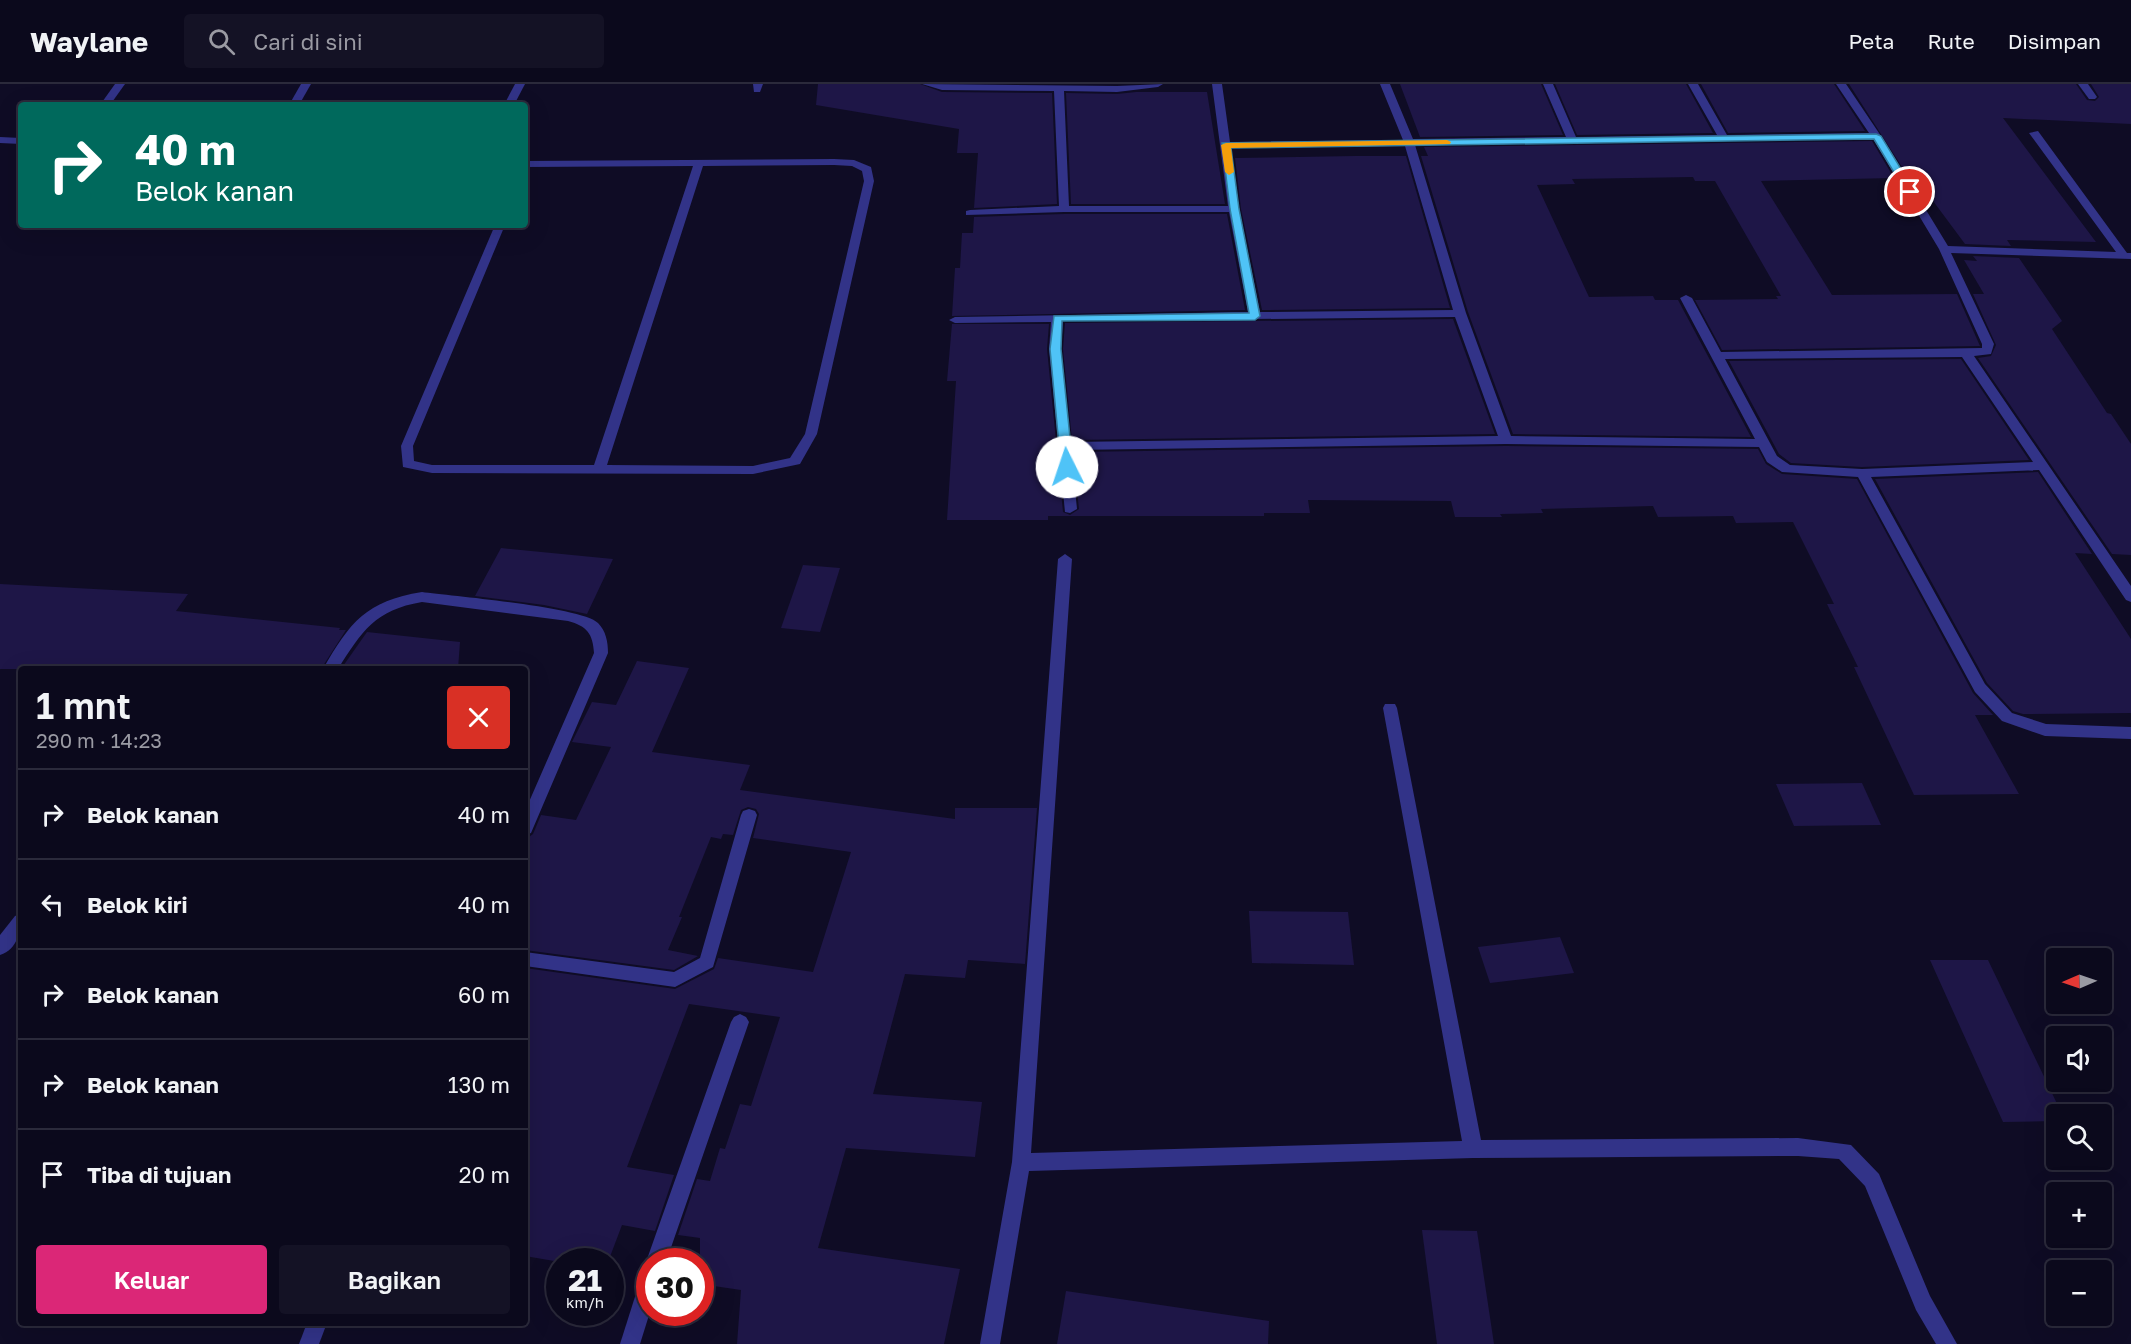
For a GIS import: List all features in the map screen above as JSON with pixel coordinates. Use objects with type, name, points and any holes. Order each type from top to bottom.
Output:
[{"type":"street","points":[[107,102],[120,84]]},
{"type":"street","points":[[296,102],[306,84]]},
{"type":"street","points":[[511,102],[520,84]]},
{"type":"street","points":[[927,84],[942,87],[1059,89],[1117,89],[1158,84]]},
{"type":"street","points":[[1217,84],[1234,209],[1255,316]]},
{"type":"street","points":[[1385,84],[1409,143],[1460,313],[1506,440]]},
{"type":"street","points":[[1548,84],[1573,141]]},
{"type":"street","points":[[1693,84],[1724,138]]},
{"type":"street","points":[[1717,356],[1987,351],[1988,344],[1944,249],[1876,136],[1840,84]]},
{"type":"street","points":[[2083,84],[2092,97]]},
{"type":"street","points":[[1059,89],[1064,209]]},
{"type":"street","points":[[2034,133],[2128,256]]},
{"type":"street","points":[[1226,145],[1876,136]]},
{"type":"street","points":[[0,140],[18,141]]},
{"type":"street","points":[[499,228],[407,446],[408,464],[432,469],[753,470],[795,461],[811,434],[869,181],[867,170],[854,163],[834,162],[528,165]]},
{"type":"street","points":[[599,471],[699,163]]},
{"type":"street","points":[[970,213],[1064,209],[1234,209]]},
{"type":"street","points":[[1944,249],[2128,256]]},
{"type":"street","points":[[1686,298],[1772,459],[1787,469],[1862,473],[2043,466]]},
{"type":"street","points":[[955,320],[1460,313]]},
{"type":"street","points":[[1057,318],[1055,349],[1066,446],[1070,509]]},
{"type":"street","points":[[1966,353],[2131,597]]},
{"type":"street","points":[[1066,446],[1506,440],[1764,443]]},
{"type":"street","points":[[1862,473],[1980,688],[2007,717],[2045,730],[2131,733]]},
{"type":"street","points":[[990,1344],[1020,1162],[1065,559]]},
{"type":"street","points":[[332,666],[364,620],[376,609],[392,602],[408,599],[422,597],[568,616],[584,620],[595,628],[601,638],[601,652],[528,822]]},
{"type":"street","points":[[1390,708],[1473,1149]]},
{"type":"street","points":[[528,959],[675,980],[690,974],[707,962],[749,815]]},
{"type":"street","points":[[0,948],[18,925]]},
{"type":"street","points":[[661,1248],[740,1022]]},
{"type":"street","points":[[1020,1162],[1473,1149],[1798,1147],[1844,1151],[1872,1180],[1923,1302],[1947,1344]]},
{"type":"street","points":[[630,1344],[636,1325]]},
{"type":"street","points":[[309,1344],[316,1326]]},
{"type":"building","points":[[818,84],[920,84],[942,92],[1052,93],[1057,204],[974,208],[978,153],[957,153],[959,129],[816,105]]},
{"type":"building","points":[[1400,84],[1541,84],[1563,135],[1420,137]]},
{"type":"building","points":[[1555,84],[1686,84],[1713,133],[1577,135]]},
{"type":"building","points":[[1701,84],[1834,84],[1865,131],[1728,133]]},
{"type":"building","points":[[1849,84],[2076,84],[2087,100],[2095,101],[2099,97],[2091,84],[2131,84],[2131,124],[2003,118],[2096,242],[2007,240],[2011,246],[1965,244],[1916,178],[1909,178]]},
{"type":"building","points":[[1207,92],[1225,204],[1071,204],[1066,93]]},
{"type":"building","points":[[1872,141],[1894,178],[1761,181],[1832,295],[1957,294],[1980,346],[1722,350],[1695,300],[1778,299],[1776,296],[1781,296],[1715,181],[1695,181],[1693,177],[1572,179],[1575,184],[1537,185],[1589,297],[1653,296],[1655,300],[1678,300],[1751,437],[1513,434],[1468,312],[1421,156],[1428,156],[1424,147]]},
{"type":"building","points":[[1406,156],[1450,308],[1262,310],[1241,209],[1235,158]]},
{"type":"building","points":[[1064,214],[1227,214],[1245,310],[952,316],[955,268],[960,268],[962,233],[973,233],[974,217]]},
{"type":"building","points":[[1973,256],[2019,258],[2062,321],[2052,329],[2107,413],[2111,414],[2131,444],[2131,555],[2112,554],[1978,358],[1991,356],[1996,345],[1973,294],[1984,294],[1964,260],[1977,261]]},
{"type":"building","points":[[1453,319],[1495,434],[1072,440],[1063,349],[1065,323]]},
{"type":"building","points":[[952,324],[1049,324],[1047,349],[1063,512],[1070,515],[1079,509],[1073,452],[1506,446],[1758,449],[1766,464],[1782,474],[1857,479],[1973,693],[1993,715],[1975,715],[2019,794],[1914,795],[1854,667],[1858,667],[1827,604],[1834,604],[1793,522],[1736,523],[1733,516],[1658,517],[1653,506],[1541,509],[1543,513],[1500,514],[1502,517],[1455,517],[1451,501],[1308,500],[1310,513],[1264,513],[1264,516],[1048,516],[1048,520],[947,520],[956,381],[947,381]]},
{"type":"building","points":[[1961,359],[2029,460],[1862,467],[1791,463],[1779,454],[1729,361]]},
{"type":"building","points":[[2038,472],[2092,554],[2075,553],[2131,639],[2131,713],[2023,714],[2013,711],[1987,683],[1875,479]]},
{"type":"building","points":[[501,548],[613,559],[587,614],[544,605],[475,596]]},
{"type":"building","points":[[803,565],[840,568],[820,632],[781,628]]},
{"type":"building","points":[[0,584],[188,594],[176,611],[346,630],[323,666],[18,666],[18,669],[0,669]]},
{"type":"building","points":[[367,632],[460,642],[458,666],[343,666]]},
{"type":"building","points":[[637,661],[689,668],[652,752],[750,765],[740,790],[955,819],[955,808],[1037,808],[1025,964],[968,960],[965,978],[905,974],[873,1094],[982,1102],[975,1157],[846,1148],[818,1248],[960,1269],[944,1344],[737,1344],[741,1290],[714,1286],[714,1248],[700,1248],[700,1238],[678,1235],[697,1179],[710,1181],[720,1148],[725,1149],[740,1104],[751,1106],[780,1017],[689,1004],[627,1167],[674,1175],[655,1231],[622,1225],[613,1248],[546,1248],[546,1260],[528,1257],[528,968],[675,989],[714,969],[718,958],[813,972],[851,852],[753,838],[759,814],[756,809],[748,807],[741,810],[733,835],[723,834],[721,839],[711,837],[668,950],[698,956],[674,970],[528,950],[528,838],[533,834],[541,815],[576,820],[611,747],[572,742],[592,702],[616,705]]},
{"type":"building","points":[[1862,783],[1881,825],[1794,826],[1776,784]]},
{"type":"building","points":[[1249,911],[1348,912],[1354,965],[1252,963]]},
{"type":"building","points":[[1560,937],[1574,973],[1490,983],[1478,947]]},
{"type":"building","points":[[1930,960],[1988,960],[2046,1081],[2046,1092],[2051,1092],[2057,1104],[2046,1104],[2046,1121],[2003,1122]]},
{"type":"building","points":[[1422,1230],[1477,1231],[1494,1344],[1437,1344]]},
{"type":"building","points":[[1066,1291],[1269,1321],[1268,1344],[1057,1344]]},
{"type":"slow traffic","points":[[1229,172],[1226,145],[1447,142]]},
{"type":"route","points":[[1067,467],[1055,349],[1057,318],[1255,316],[1234,209],[1226,145],[1876,136],[1910,192]]}]
